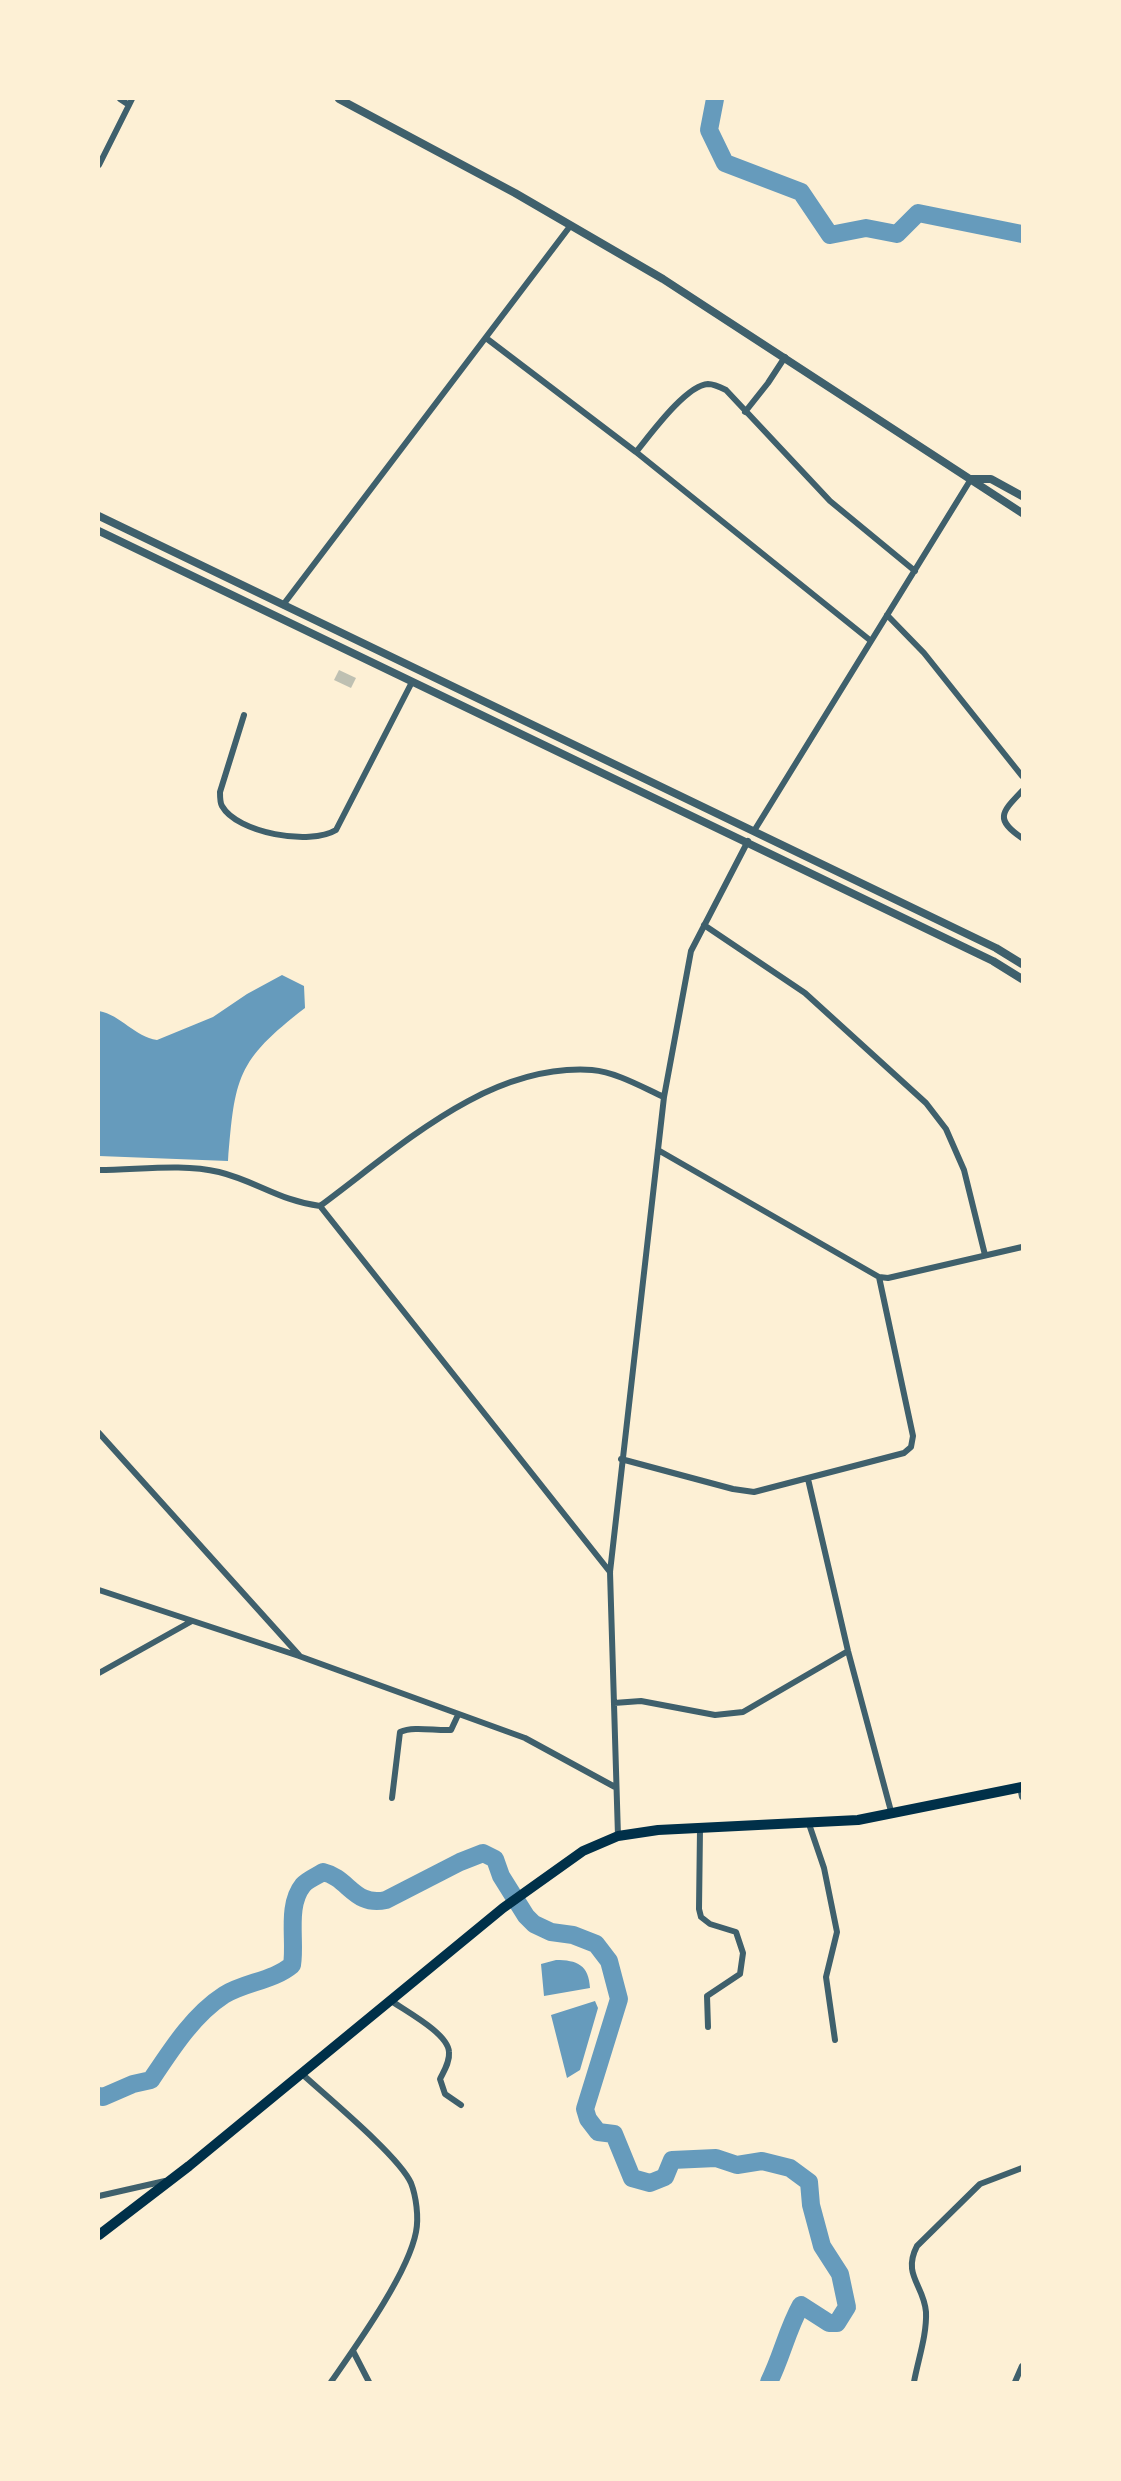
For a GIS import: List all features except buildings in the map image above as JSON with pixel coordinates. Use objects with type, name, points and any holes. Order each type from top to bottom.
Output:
[{"type":"highway","points":[[99,2235],[171,2180],[503,1908],[583,1851],[618,1836],[700,1829],[809,1824],[892,1815],[1021,1790]]},
{"type":"street","points":[[99,165],[130,102],[120,99]]},
{"type":"street","points":[[339,99],[571,225],[663,279],[971,479],[986,492],[1022,513]]},
{"type":"street","points":[[277,617],[283,605],[571,225]]},
{"type":"street","points":[[486,338],[636,452],[871,641]]},
{"type":"street","points":[[745,412],[785,357]]},
{"type":"street","points":[[636,452],[684,397],[706,384],[726,390],[830,501],[915,571]]},
{"type":"street","points":[[971,479],[991,479],[1022,496]]},
{"type":"street","points":[[618,1836],[610,1572],[621,1459],[664,1097],[692,951],[748,841],[971,479]]},
{"type":"street","points":[[99,516],[996,948],[1022,964]]},
{"type":"street","points":[[99,531],[748,841],[993,961],[1022,978]]},
{"type":"street","points":[[887,615],[924,653],[1022,777]]},
{"type":"street","points":[[244,716],[220,792],[220,805],[233,819],[277,835],[305,839],[325,837],[336,830],[412,682]]},
{"type":"street","points":[[1022,791],[1004,810],[1003,817],[1006,825],[1022,838]]},
{"type":"street","points":[[704,925],[805,993],[926,1103],[946,1129],[964,1170],[985,1255]]},
{"type":"street","points":[[99,1170],[217,1172],[237,1177],[294,1203],[320,1206],[427,1127],[486,1091],[542,1072],[592,1070],[611,1074],[664,1097]]},
{"type":"street","points":[[658,1150],[879,1277],[888,1278],[1022,1247]]},
{"type":"street","points":[[320,1206],[610,1572]]},
{"type":"street","points":[[621,1459],[733,1489],[754,1492],[904,1453],[911,1448],[913,1436],[879,1277]]},
{"type":"street","points":[[99,1433],[299,1656]]},
{"type":"street","points":[[808,1479],[848,1651],[892,1815]]},
{"type":"street","points":[[99,1590],[299,1656],[525,1738],[615,1787]]},
{"type":"street","points":[[99,1673],[192,1621]]},
{"type":"street","points":[[614,1703],[641,1701],[715,1715],[743,1712],[848,1651]]},
{"type":"street","points":[[392,1798],[400,1732],[408,1728],[431,1732],[451,1730],[458,1715]]},
{"type":"street","points":[[809,1824],[824,1868],[837,1932],[826,1977],[835,2040]]},
{"type":"street","points":[[700,1829],[701,1917],[710,1924],[736,1932],[743,1953],[740,1974],[707,1996],[708,2027]]},
{"type":"street","points":[[389,2000],[440,2034],[450,2050],[448,2063],[440,2079],[445,2094],[461,2105]]},
{"type":"street","points":[[301,2073],[395,2161],[410,2182],[416,2205],[416,2232],[404,2265],[353,2351],[331,2382]]},
{"type":"street","points":[[914,2382],[926,2314],[925,2301],[910,2265],[917,2246],[980,2184],[1022,2168]]},
{"type":"street","points":[[99,2196],[171,2180]]},
{"type":"street","points":[[353,2351],[369,2382]]},
{"type":"street","points":[[1015,2382],[1022,2366]]},
{"type":"water","points":[[282,975],[304,986],[305,1008],[265,1043],[243,1073],[233,1110],[228,1161],[99,1156],[99,1011],[107,1013],[142,1035],[157,1040],[213,1017],[247,994]]},
{"type":"water","points":[[556,1960],[581,1965],[587,1974],[590,1988],[544,1996],[541,1964]]},
{"type":"water","points":[[595,2001],[598,2008],[580,2070],[567,2078],[551,2015]]},
{"type":"waterway","points":[[715,99],[709,130],[725,163],[801,192],[830,235],[866,228],[897,234],[918,213],[1022,234]]},
{"type":"waterway","points":[[99,2096],[103,2097],[133,2084],[151,2080],[183,2034],[213,2003],[232,1991],[276,1975],[292,1965],[295,1903],[303,1885],[310,1880],[323,1872],[332,1875],[359,1896],[375,1901],[386,1900],[460,1862],[483,1853],[495,1859],[501,1876],[526,1916],[534,1924],[551,1932],[573,1935],[596,1944],[609,1961],[619,1999],[585,2109],[588,2119],[598,2132],[614,2134],[632,2178],[650,2183],[665,2177],[672,2160],[716,2158],[737,2165],[762,2161],[790,2168],[809,2182],[811,2205],[822,2246],[840,2274],[847,2307],[837,2323],[829,2323],[801,2305],[769,2382]]}]
